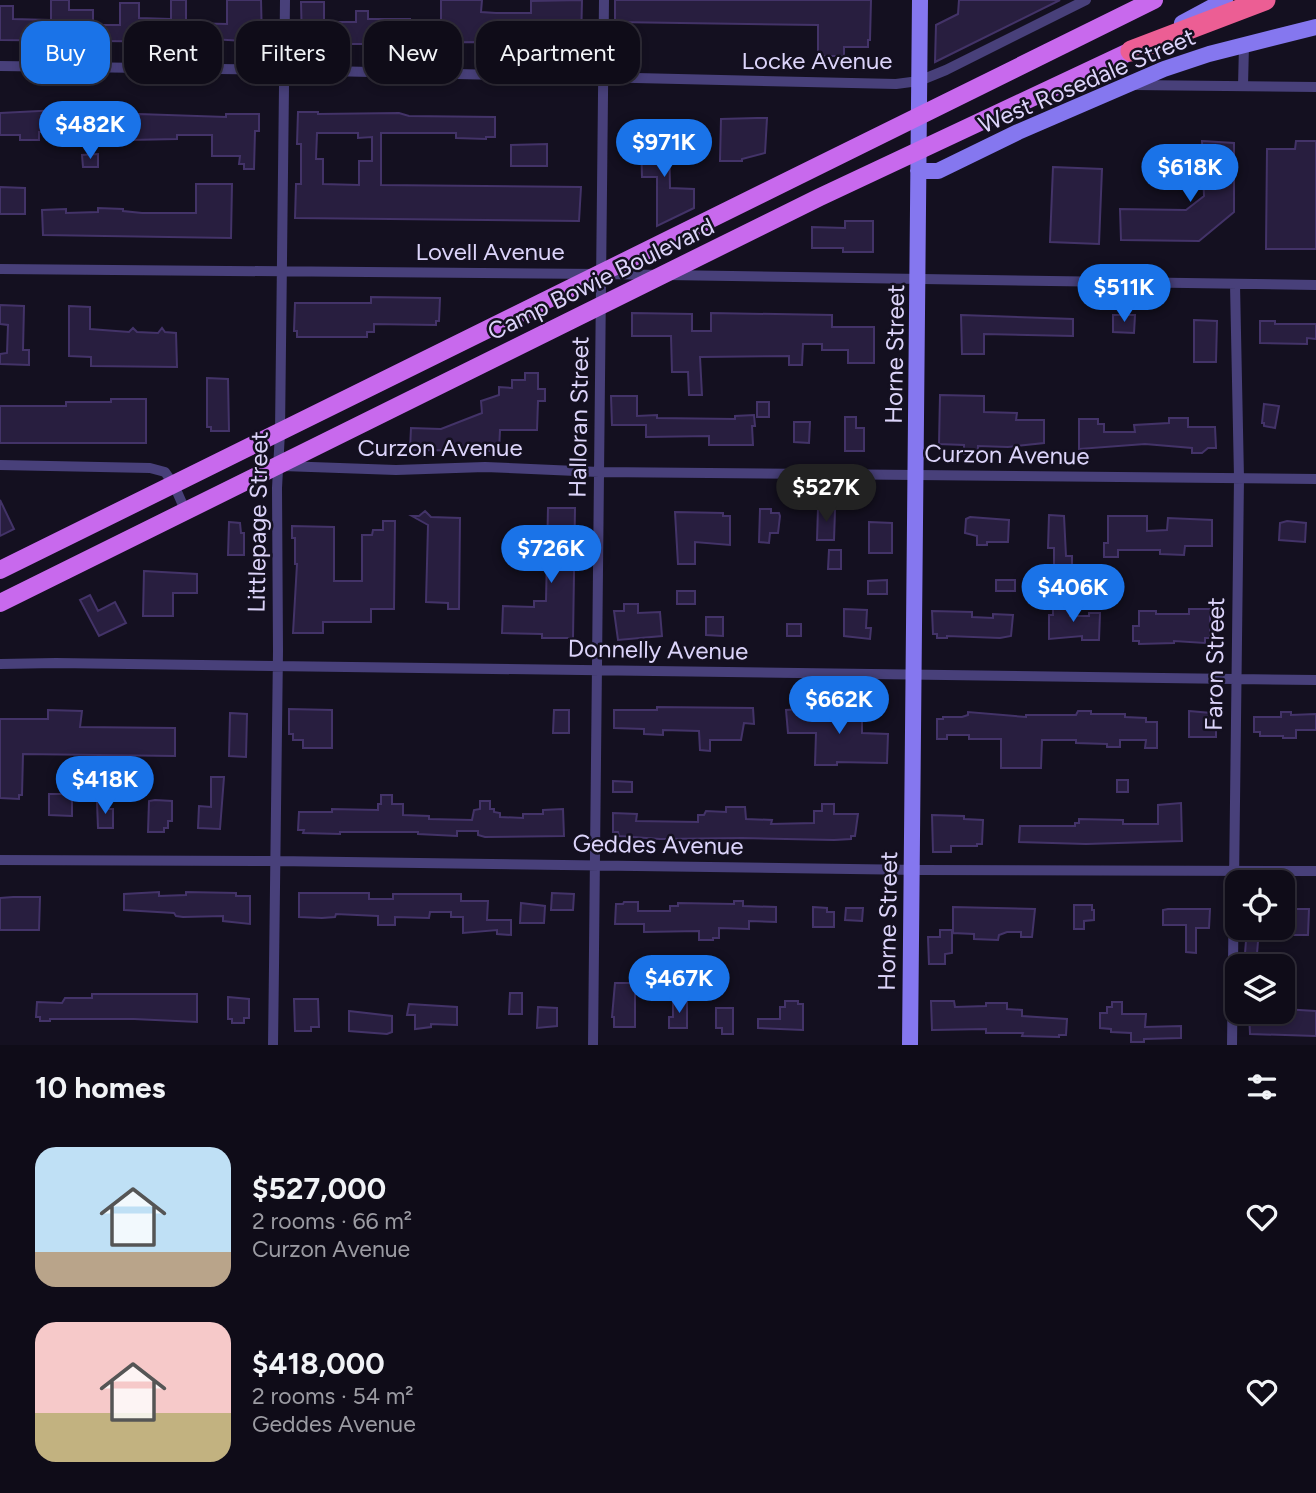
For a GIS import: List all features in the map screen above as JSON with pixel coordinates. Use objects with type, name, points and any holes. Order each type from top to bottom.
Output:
[{"type":"highway","points":[[1131,51],[1265,0]]},
{"type":"main road","name":"Camp Bowie Boulevard","points":[[0,570],[1154,0]]},
{"type":"main road","name":"Camp Bowie Boulevard","points":[[0,603],[820,197],[1131,51]]},
{"type":"street","name":"Littlepage Street","points":[[285,0],[285,21]]},
{"type":"street","name":"Halloran Street","points":[[604,0],[604,21]]},
{"type":"street","name":"Horne Street","points":[[910,1045],[920,0]]},
{"type":"street","name":"Locke Avenue","points":[[640,78],[876,84],[919,81],[1086,0]]},
{"type":"street","name":"Camp Bowie Boulevard","points":[[1131,51],[1224,0]]},
{"type":"street","name":"West Rosedale Street","points":[[918,171],[938,171],[1018,132],[1175,65],[1316,27]]},
{"type":"street","points":[[1243,86],[1244,45]]},
{"type":"street","name":"Locke Avenue","points":[[0,66],[236,69]]},
{"type":"street","name":"Locke Avenue","points":[[350,71],[476,74]]},
{"type":"street","name":"Littlepage Street","points":[[273,1045],[285,84]]},
{"type":"street","name":"Halloran Street","points":[[593,1045],[603,84]]},
{"type":"street","points":[[1129,85],[1316,87]]},
{"type":"street","name":"Lovell Avenue","points":[[0,269],[601,274],[1316,285]]},
{"type":"street","name":"Faron Street","points":[[1234,870],[1239,478],[1235,284]]},
{"type":"street","points":[[0,465],[150,468],[165,472],[186,512]]},
{"type":"street","name":"Curzon Avenue","points":[[279,466],[396,470],[485,467],[599,472],[1316,479]]},
{"type":"street","name":"Donnelly Avenue","points":[[0,664],[1316,680]]},
{"type":"street","name":"Geddes Avenue","points":[[0,860],[912,870],[1225,870]]},
{"type":"street","name":"Geddes Avenue","points":[[1295,871],[1316,871]]},
{"type":"street","name":"Faron Street","points":[[1232,1045],[1233,940]]},
{"type":"building","points":[[51,0],[69,0],[69,10],[93,10],[93,21],[21,21],[21,40],[0,40],[0,6],[13,6],[13,19],[51,20]]},
{"type":"building","points":[[171,0],[186,0],[186,21],[124,21],[124,41],[110,41],[110,25],[120,25],[120,3],[139,3],[139,18],[171,19]]},
{"type":"building","points":[[227,0],[261,0],[262,21],[236,21],[236,40],[222,40],[222,24],[227,24]]},
{"type":"building","points":[[441,0],[482,0],[481,12],[531,13],[531,1],[582,0],[582,21],[476,21],[476,42],[462,42],[462,21],[441,21]]},
{"type":"building","points":[[615,0],[871,0],[868,47],[844,47],[844,56],[818,56],[818,25],[615,21]]},
{"type":"building","points":[[959,0],[1060,0],[935,62],[936,25],[958,14]]},
{"type":"building","points":[[301,2],[324,2],[324,21],[301,21]]},
{"type":"building","points":[[356,11],[368,11],[368,19],[410,19],[364,21],[364,44],[350,44],[350,22],[356,22]]},
{"type":"building","points":[[59,110],[59,113],[119,114],[119,117],[139,118],[139,114],[226,117],[226,114],[259,114],[259,131],[255,131],[254,169],[244,169],[244,164],[239,164],[240,156],[212,156],[212,135],[177,135],[177,139],[129,140],[129,134],[81,128],[80,135],[71,134],[71,131],[39,132],[39,140],[20,140],[20,135],[0,135],[0,113]]},
{"type":"building","points":[[298,112],[495,117],[495,137],[486,139],[456,138],[456,133],[381,133],[381,185],[581,187],[579,221],[295,218],[296,184],[301,184],[301,144],[297,144]],"holes":[[[317,133],[358,133],[358,138],[372,137],[372,161],[359,161],[359,185],[323,184],[323,159],[316,159]]]},
{"type":"building","points":[[767,118],[765,153],[742,161],[720,161],[721,119]]},
{"type":"building","points":[[641,136],[669,136],[670,188],[694,189],[694,208],[657,226],[657,177],[642,177]]},
{"type":"building","points":[[1202,141],[1234,143],[1234,212],[1199,241],[1121,240],[1120,209],[1186,210],[1204,196]]},
{"type":"building","points":[[1296,141],[1316,141],[1316,249],[1266,249],[1267,149],[1295,149]]},
{"type":"building","points":[[547,144],[547,166],[511,166],[511,145]]},
{"type":"building","points":[[98,154],[98,167],[83,167],[82,155]]},
{"type":"building","points":[[1053,167],[1102,169],[1099,244],[1050,242]]},
{"type":"building","points":[[196,184],[232,184],[231,238],[43,235],[42,210],[66,209],[66,213],[98,212],[98,208],[142,213],[196,213]]},
{"type":"building","points":[[0,187],[25,188],[25,214],[0,214]]},
{"type":"building","points":[[845,221],[873,221],[873,252],[812,248],[812,227],[845,228]]},
{"type":"building","points":[[371,297],[440,298],[439,321],[436,321],[436,325],[374,324],[374,332],[367,332],[367,337],[297,337],[297,331],[294,331],[295,303],[371,303]]},
{"type":"building","points":[[0,305],[24,306],[23,350],[29,350],[29,365],[0,364],[0,354],[7,353],[8,325],[0,324]]},
{"type":"building","points":[[69,306],[90,307],[90,329],[129,332],[133,328],[137,332],[158,333],[162,328],[165,332],[176,333],[177,367],[91,366],[91,357],[69,356]]},
{"type":"building","points":[[632,313],[692,314],[692,331],[711,331],[711,313],[832,315],[832,327],[874,327],[874,363],[848,363],[848,350],[822,350],[822,344],[803,344],[802,365],[789,365],[789,356],[700,357],[702,395],[689,395],[688,372],[672,372],[671,336],[632,336]]},
{"type":"building","points":[[961,315],[1073,319],[1073,336],[984,334],[984,354],[962,354]]},
{"type":"building","points":[[1113,315],[1135,315],[1134,333],[1113,332]]},
{"type":"building","points":[[1194,320],[1217,321],[1216,362],[1194,362]]},
{"type":"building","points":[[1260,321],[1275,321],[1275,324],[1316,324],[1316,339],[1307,338],[1307,344],[1260,343]]},
{"type":"building","points":[[525,373],[538,373],[538,389],[545,389],[545,401],[538,401],[537,430],[500,430],[499,451],[410,450],[411,428],[441,429],[482,413],[481,401],[499,395],[499,387],[512,388],[512,380],[525,380]]},
{"type":"building","points":[[207,378],[228,379],[229,431],[211,431],[211,427],[207,427]]},
{"type":"building","points":[[940,395],[984,396],[984,412],[1017,413],[1016,420],[1044,420],[1044,443],[1008,447],[978,446],[978,454],[964,454],[964,445],[939,444]]},
{"type":"building","points":[[611,396],[637,396],[637,416],[735,419],[735,416],[754,415],[753,445],[709,445],[709,436],[646,437],[646,425],[612,425]]},
{"type":"building","points":[[111,399],[146,399],[146,443],[0,443],[0,406],[66,406],[66,402],[111,402]]},
{"type":"building","points":[[757,402],[769,402],[769,417],[757,417]]},
{"type":"building","points":[[1264,404],[1279,406],[1275,428],[1262,423]]},
{"type":"building","points":[[845,417],[856,417],[856,428],[864,428],[864,451],[845,451]]},
{"type":"building","points":[[1169,418],[1188,418],[1188,427],[1215,427],[1216,448],[1208,448],[1202,453],[1192,453],[1192,448],[1145,444],[1079,449],[1079,419],[1098,419],[1098,424],[1104,424],[1104,432],[1135,432],[1134,425],[1169,423]]},
{"type":"building","points":[[794,422],[810,422],[809,443],[794,442]]},
{"type":"building","points":[[0,500],[14,529],[0,536]]},
{"type":"building","points":[[548,508],[575,508],[573,638],[542,638],[542,634],[502,633],[503,606],[534,607],[534,601],[546,601]]},
{"type":"building","points":[[818,508],[835,510],[834,540],[817,540]]},
{"type":"building","points":[[760,509],[771,509],[771,513],[779,513],[780,516],[778,533],[770,533],[769,543],[759,542]]},
{"type":"building","points":[[425,511],[431,517],[460,518],[459,609],[448,609],[448,603],[426,602],[428,525],[412,516],[419,516]]},
{"type":"building","points":[[675,512],[723,513],[723,516],[730,516],[730,545],[695,542],[695,564],[678,564]]},
{"type":"building","points":[[1049,515],[1064,516],[1066,556],[1072,556],[1072,567],[1054,567],[1054,548],[1048,548]]},
{"type":"building","points":[[1108,516],[1147,516],[1147,531],[1167,530],[1168,518],[1212,520],[1212,546],[1185,546],[1184,555],[1160,554],[1160,550],[1118,550],[1118,557],[1104,557],[1104,543],[1108,543]]},
{"type":"building","points":[[966,519],[1009,520],[1008,542],[977,545],[977,536],[965,533]]},
{"type":"building","points":[[383,521],[395,521],[394,609],[371,609],[371,622],[323,622],[323,633],[293,633],[297,564],[292,526],[334,527],[334,581],[362,581],[362,535],[372,535],[373,530],[383,530]]},
{"type":"building","points":[[229,522],[240,523],[241,533],[244,533],[244,555],[228,555]]},
{"type":"building","points":[[869,522],[892,523],[892,553],[869,553]]},
{"type":"building","points":[[1280,523],[1306,523],[1305,542],[1279,540]]},
{"type":"building","points":[[829,550],[841,550],[841,569],[828,569]]},
{"type":"building","points":[[144,571],[197,574],[197,593],[173,593],[173,616],[143,616]]},
{"type":"building","points":[[887,580],[887,594],[868,594],[868,581]]},
{"type":"building","points":[[996,580],[1015,580],[1015,591],[996,591]]},
{"type":"building","points":[[677,591],[695,591],[695,604],[677,604]]},
{"type":"building","points":[[90,595],[98,611],[115,602],[126,623],[99,636],[80,600]]},
{"type":"building","points":[[1053,603],[1070,603],[1070,616],[1100,613],[1099,640],[1082,640],[1082,636],[1049,639],[1049,615],[1053,615]]},
{"type":"building","points":[[624,604],[638,604],[638,613],[660,612],[662,636],[618,640],[614,611],[624,611]]},
{"type":"building","points":[[844,609],[867,610],[866,628],[871,628],[870,639],[844,636]]},
{"type":"building","points":[[1189,609],[1210,609],[1210,638],[1205,638],[1205,643],[1174,641],[1139,644],[1139,641],[1133,641],[1133,626],[1139,626],[1139,611],[1189,614]]},
{"type":"building","points":[[932,611],[972,612],[972,617],[1013,615],[1011,636],[937,638],[937,634],[933,634]]},
{"type":"building","points":[[706,617],[723,617],[723,636],[706,635]]},
{"type":"building","points":[[787,624],[801,624],[801,636],[787,636]]},
{"type":"building","points":[[817,705],[839,706],[839,711],[862,711],[862,733],[888,734],[887,763],[837,762],[837,765],[815,765],[816,733],[788,733],[786,710],[817,708]]},
{"type":"building","points":[[657,707],[753,708],[754,724],[744,723],[741,740],[710,740],[710,751],[700,750],[699,731],[663,730],[663,735],[644,734],[644,729],[614,728],[614,710],[657,710]]},
{"type":"building","points":[[289,709],[332,710],[332,748],[303,748],[303,740],[293,740],[293,734],[289,734]]},
{"type":"building","points":[[48,710],[82,711],[80,727],[175,728],[175,756],[23,754],[22,795],[19,795],[19,799],[0,798],[0,719],[48,719]]},
{"type":"building","points":[[554,710],[569,710],[569,733],[553,733]]},
{"type":"building","points":[[1078,711],[1091,711],[1091,714],[1125,714],[1125,717],[1146,718],[1146,722],[1157,722],[1157,748],[1145,748],[1146,740],[1120,740],[1120,747],[1107,747],[1107,744],[1076,743],[1076,740],[1042,740],[1041,768],[1001,768],[1001,739],[969,739],[969,735],[947,735],[947,739],[937,739],[937,719],[962,717],[968,715],[968,712],[1026,717],[1076,715]]},
{"type":"building","points":[[1189,711],[1211,713],[1211,726],[1216,726],[1216,737],[1189,737]]},
{"type":"building","points":[[1281,712],[1291,712],[1291,715],[1316,714],[1316,730],[1296,730],[1296,738],[1260,736],[1260,732],[1254,732],[1254,717],[1281,717]]},
{"type":"building","points":[[230,713],[247,714],[246,757],[229,756]]},
{"type":"building","points":[[211,777],[224,777],[220,829],[198,828],[199,806],[211,807]]},
{"type":"building","points":[[1117,780],[1128,780],[1128,792],[1117,792]]},
{"type":"building","points":[[613,781],[632,782],[632,792],[613,792]]},
{"type":"building","points":[[49,794],[72,794],[72,816],[49,815]]},
{"type":"building","points":[[381,795],[392,795],[392,804],[403,804],[403,815],[429,816],[429,819],[472,820],[474,810],[480,809],[480,801],[490,801],[490,809],[500,813],[500,817],[523,818],[523,814],[543,814],[543,810],[563,809],[564,836],[485,837],[478,835],[478,831],[457,831],[457,836],[418,832],[303,833],[304,830],[298,830],[299,812],[332,812],[332,809],[378,810]]},
{"type":"building","points":[[149,801],[172,801],[172,821],[168,821],[168,828],[164,828],[164,832],[148,832]]},
{"type":"building","points":[[97,802],[107,802],[106,809],[113,809],[113,828],[98,828]]},
{"type":"building","points":[[1181,803],[1182,841],[1086,844],[1019,842],[1020,826],[1075,826],[1079,819],[1123,820],[1123,824],[1158,824],[1158,805]]},
{"type":"building","points":[[822,804],[834,804],[834,814],[858,814],[855,836],[851,836],[851,839],[834,840],[660,839],[619,836],[618,832],[613,832],[613,813],[637,814],[636,821],[698,822],[698,815],[704,815],[706,811],[726,812],[726,807],[745,807],[746,819],[772,820],[771,824],[814,823],[814,811],[822,811]]},
{"type":"building","points":[[932,815],[964,816],[964,819],[983,820],[982,844],[951,846],[951,852],[933,852]]},
{"type":"building","points":[[159,892],[159,896],[186,895],[186,892],[236,893],[236,896],[250,896],[250,924],[223,921],[223,916],[183,917],[174,913],[124,910],[124,894]]},
{"type":"building","points":[[299,893],[369,893],[369,899],[393,899],[393,894],[461,894],[461,901],[488,901],[487,920],[511,920],[511,935],[497,934],[497,930],[463,933],[463,917],[451,917],[451,912],[430,912],[429,918],[395,917],[395,925],[378,925],[378,916],[336,914],[335,917],[299,917]]},
{"type":"building","points":[[552,893],[574,894],[573,910],[551,910]]},
{"type":"building","points":[[40,897],[39,930],[0,930],[0,898]]},
{"type":"building","points":[[734,901],[743,901],[743,906],[776,907],[776,922],[749,921],[749,929],[719,928],[719,938],[713,940],[699,940],[699,931],[644,932],[644,924],[615,924],[616,904],[624,902],[638,902],[638,911],[670,911],[670,906],[678,906],[678,903],[734,904]]},
{"type":"building","points":[[521,903],[545,906],[544,923],[520,923]]},
{"type":"building","points":[[1074,905],[1092,905],[1094,920],[1084,921],[1084,929],[1074,929]]},
{"type":"building","points":[[813,907],[827,908],[827,912],[834,912],[834,927],[813,927]]},
{"type":"building","points":[[953,907],[1035,909],[1032,937],[1021,937],[1021,932],[1007,932],[999,935],[998,940],[974,939],[974,934],[953,933]]},
{"type":"building","points":[[846,908],[863,908],[862,921],[845,920]]},
{"type":"building","points":[[1210,909],[1209,928],[1196,928],[1196,953],[1186,952],[1186,925],[1163,925],[1163,910]]},
{"type":"building","points":[[1295,909],[1309,909],[1308,935],[1295,935]]},
{"type":"building","points":[[940,930],[952,930],[952,953],[945,954],[945,964],[929,964],[928,937],[940,937]]},
{"type":"building","points":[[1246,940],[1258,940],[1257,954],[1245,954]]},
{"type":"building","points":[[615,983],[635,983],[635,1027],[614,1027],[612,1017]]},
{"type":"building","points":[[510,993],[522,993],[522,1014],[509,1014]]},
{"type":"building","points":[[92,994],[197,994],[197,1022],[134,1019],[40,1021],[40,1017],[36,1017],[37,1002],[62,1003],[65,998],[92,998]]},
{"type":"building","points":[[228,997],[249,999],[249,1018],[244,1018],[244,1023],[232,1023],[232,1019],[228,1019]]},
{"type":"building","points":[[294,999],[318,999],[319,1027],[311,1027],[311,1031],[295,1031]]},
{"type":"building","points":[[673,1001],[687,1001],[687,1028],[669,1028],[669,1017],[673,1017]]},
{"type":"building","points":[[785,1001],[798,1001],[798,1004],[803,1004],[803,1030],[758,1028],[758,1019],[780,1019],[780,1007],[785,1007]]},
{"type":"building","points":[[931,1001],[954,1001],[955,1007],[1007,1003],[1007,1009],[1022,1010],[1022,1016],[1067,1019],[1066,1035],[1022,1036],[1023,1033],[986,1033],[986,1029],[932,1030]]},
{"type":"building","points":[[1112,1002],[1122,1002],[1122,1014],[1146,1014],[1145,1027],[1181,1026],[1181,1038],[1131,1042],[1131,1033],[1111,1032],[1111,1029],[1100,1028],[1100,1013],[1107,1013],[1107,1007],[1112,1007]]},
{"type":"building","points":[[409,1004],[457,1007],[457,1025],[431,1024],[431,1027],[415,1029],[415,1015],[407,1015]]},
{"type":"building","points":[[538,1007],[557,1008],[557,1026],[537,1028]]},
{"type":"building","points":[[716,1008],[733,1008],[733,1034],[722,1034],[722,1028],[716,1028]]},
{"type":"building","points":[[1295,1010],[1316,1011],[1316,1036],[1250,1034],[1250,1024],[1295,1024]]},
{"type":"building","points":[[349,1011],[392,1016],[392,1032],[387,1034],[349,1031]]}]
